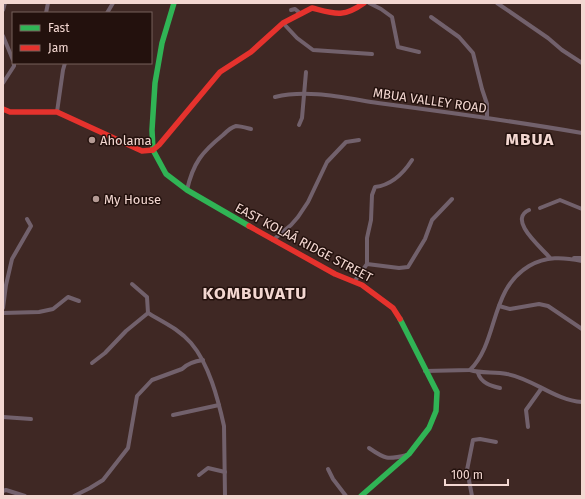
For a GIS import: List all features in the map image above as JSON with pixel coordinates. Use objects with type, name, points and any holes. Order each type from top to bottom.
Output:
[{"type":"street","points":[[3,10],[5,3]]},
{"type":"street","points":[[107,12],[113,3]]},
{"type":"street","points":[[153,150],[152,130],[155,83],[162,43],[174,3]]},
{"type":"street","points":[[3,109],[10,112],[57,112],[142,151],[153,150],[159,145],[220,72],[251,52],[283,23],[312,8],[337,14],[353,11],[364,3]]},
{"type":"street","points":[[369,3],[392,17],[398,47],[419,52]]},
{"type":"street","points":[[498,4],[506,3]]},
{"type":"street","points":[[498,4],[582,63]]},
{"type":"street","points":[[291,10],[295,9],[301,14]]},
{"type":"street","points":[[431,17],[459,37],[473,53],[487,104],[487,118]]},
{"type":"street","points":[[283,23],[297,38],[313,50],[372,54]]},
{"type":"street","points":[[3,36],[12,58]]},
{"type":"street","points":[[3,83],[14,64]]},
{"type":"street","points":[[57,112],[65,64]]},
{"type":"street","points":[[299,125],[302,118],[306,72]]},
{"type":"street","name":"MBUA VALLEY ROAD","points":[[276,97],[305,94],[464,114],[582,133]]},
{"type":"street","points":[[187,190],[191,173],[200,157],[209,147],[236,126],[251,128]]},
{"type":"street","points":[[273,240],[298,217],[308,202],[327,162],[346,142],[359,140]]},
{"type":"street","name":"EAST KOLAÁ RIDGE STREET","points":[[153,150],[166,174],[187,190],[335,274],[362,285],[393,308],[400,318],[437,392],[436,411],[429,428],[409,454],[361,496]]},
{"type":"street","points":[[354,282],[367,264],[367,238],[371,220],[372,195],[374,187],[382,186],[393,181],[408,167],[412,160]]},
{"type":"street","points":[[367,264],[399,268],[408,267],[426,239],[432,220],[452,199]]},
{"type":"street","points":[[540,208],[560,200],[582,209]]},
{"type":"street","points":[[529,210],[524,213],[521,218],[522,225],[526,232],[550,258]]},
{"type":"street","points":[[3,308],[6,285],[12,259],[31,226],[28,219]]},
{"type":"street","points":[[470,370],[478,362],[481,356],[507,287],[519,272],[541,260],[550,258],[582,258]]},
{"type":"street","points":[[568,258],[582,261]]},
{"type":"street","points":[[132,284],[147,297],[148,313]]},
{"type":"street","points":[[3,313],[39,312],[53,309],[68,297],[79,301]]},
{"type":"street","points":[[499,306],[510,309],[539,304],[548,306],[582,329]]},
{"type":"street","points":[[148,313],[168,323],[191,342],[203,360],[219,405],[224,426],[225,496]]},
{"type":"street","points":[[92,363],[105,353],[126,330],[148,313]]},
{"type":"street","points":[[74,496],[103,480],[128,448],[137,396],[152,380],[182,369],[185,365],[190,363],[203,360]]},
{"type":"street","points":[[426,371],[470,370],[478,373],[507,374],[526,381],[561,398],[582,402]]},
{"type":"street","points":[[478,373],[478,376],[485,382],[491,386],[500,388]]},
{"type":"street","points":[[528,427],[526,410],[541,388]]},
{"type":"street","points":[[173,414],[219,405]]},
{"type":"street","points":[[3,417],[31,419]]},
{"type":"street","points":[[472,496],[467,470],[473,440],[480,439],[496,442]]},
{"type":"street","points":[[369,448],[382,457],[393,458],[409,454]]},
{"type":"street","points":[[199,475],[208,468],[225,472]]},
{"type":"street","points":[[328,469],[333,479],[346,496]]},
{"type":"street","points":[[3,491],[6,490],[25,496]]},
{"type":"traffic: fast","points":[[174,3],[162,43],[155,83],[152,130],[153,150],[166,174],[187,190],[249,226]]},
{"type":"traffic: fast","points":[[361,496],[409,454],[429,428],[436,411],[437,392],[400,319]]},
{"type":"traffic: jam","points":[[153,150],[159,145],[220,72],[251,52],[283,23],[312,8],[333,13],[344,13],[357,8],[364,3]]},
{"type":"traffic: jam","points":[[3,109],[10,112],[57,112],[142,151],[153,150]]},
{"type":"traffic: jam","points":[[249,226],[335,274],[362,285],[393,308],[400,319]]},
{"type":"place","name":"Aholama","points":[[92,140]]},
{"type":"place","name":"My House","points":[[96,199]]},
{"type":"district","name":"MBUA","points":[[530,139]]},
{"type":"district","name":"KOMBUVATU","points":[[255,293]]}]
